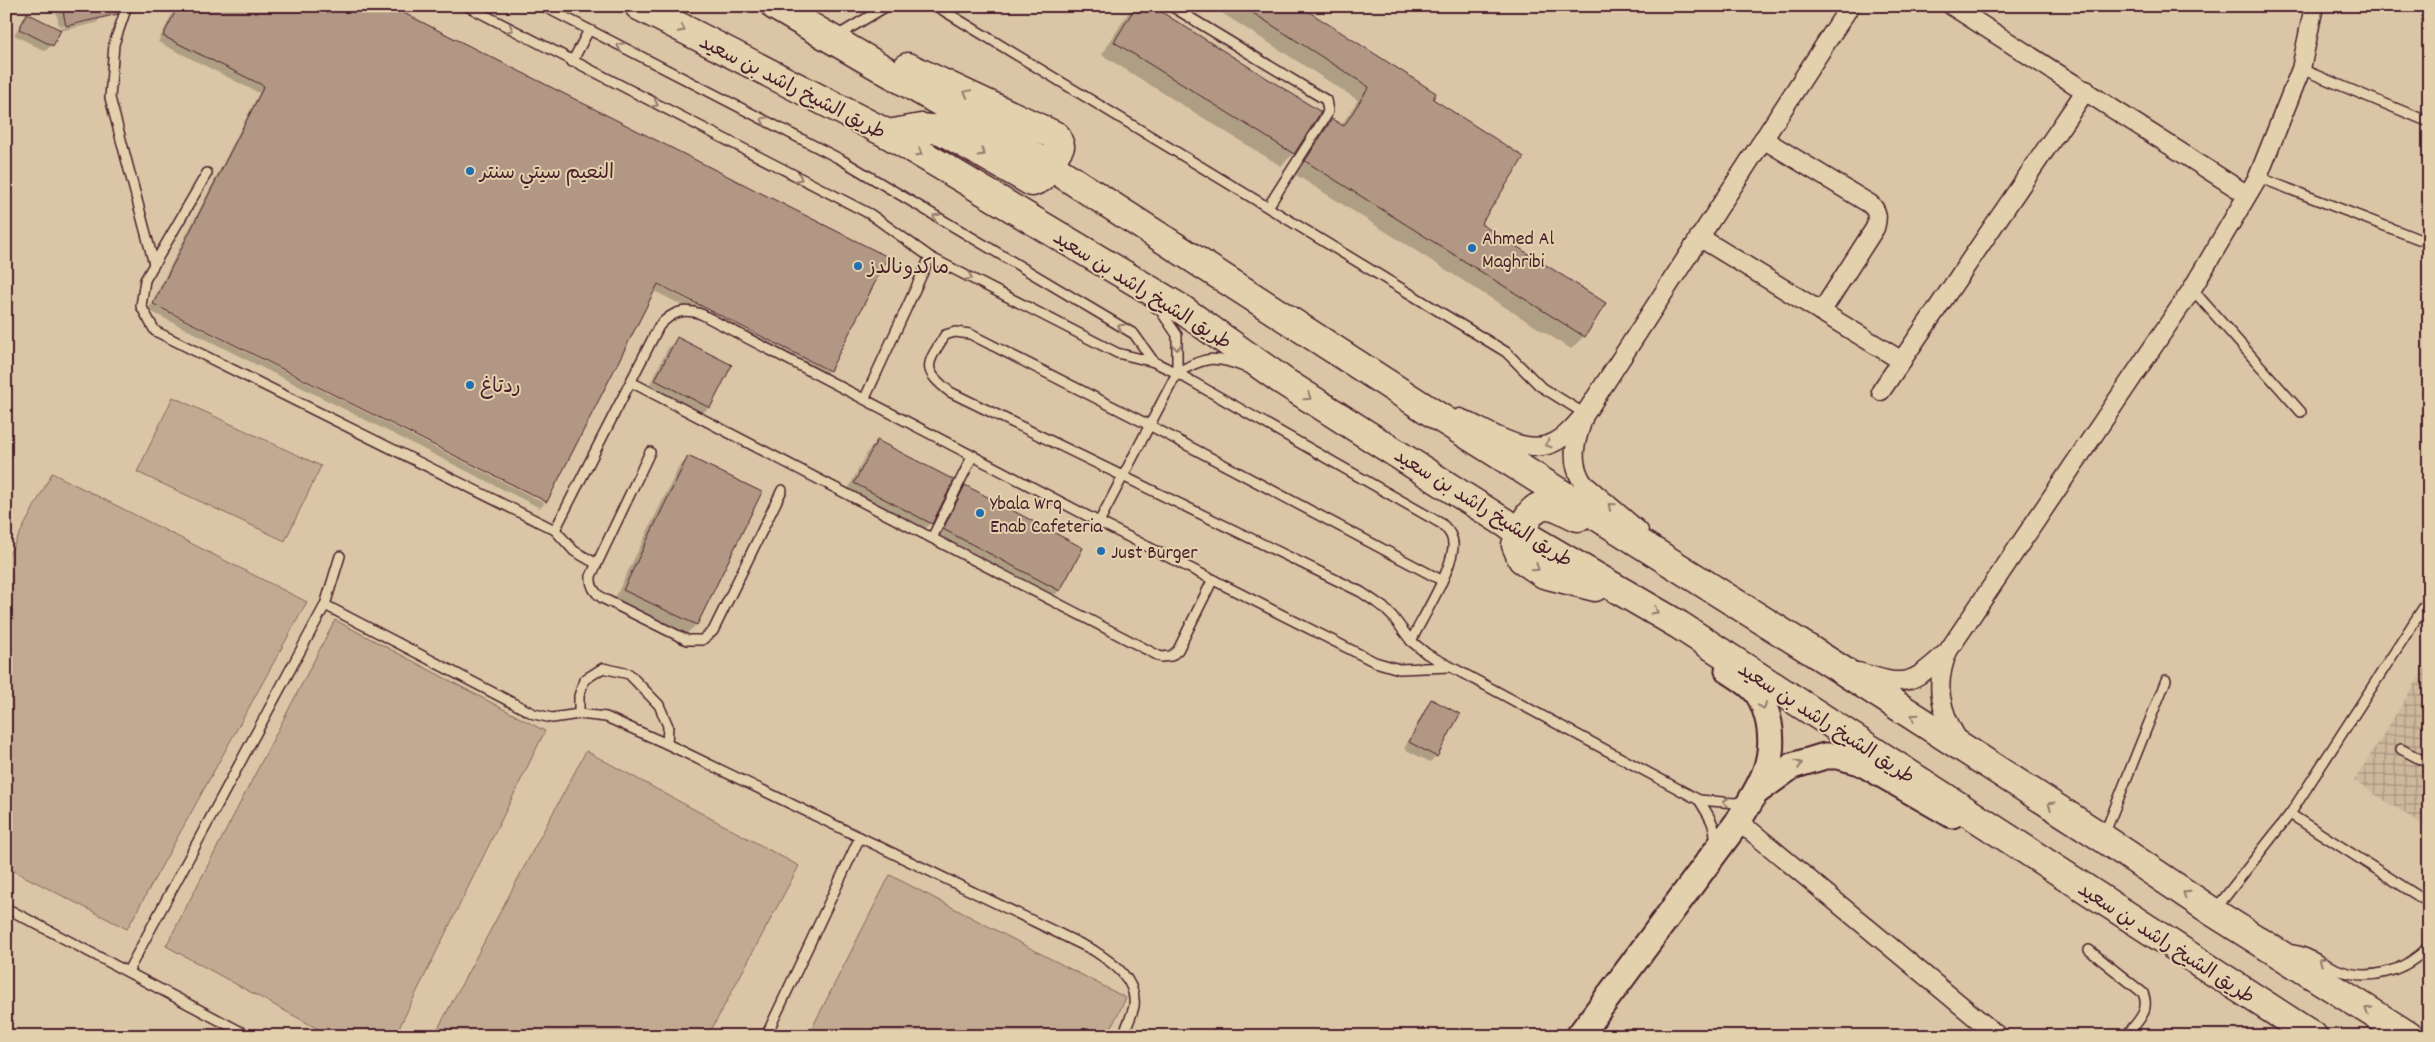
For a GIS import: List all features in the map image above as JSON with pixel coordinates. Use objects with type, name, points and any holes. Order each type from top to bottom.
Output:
[{"type":"main road","name":"طريق الشيخ راشد بن سعيد","points":[[639,6],[888,134],[1180,308],[1283,381],[1520,533],[1679,625],[2313,1036]]},
{"type":"main road","points":[[775,6],[1050,166],[1428,410],[1834,665],[2103,838],[2214,912],[2409,1036]]},
{"type":"main road","points":[[888,134],[921,128],[941,130],[1032,182],[1041,178],[1050,166]]},
{"type":"main road","points":[[1520,533],[1525,519],[1537,508],[1551,505],[1656,554]]},
{"type":"street","points":[[795,6],[831,39]]},
{"type":"street","points":[[1428,410],[1459,418],[1522,446],[1534,448],[1558,440],[1585,414],[1850,6]]},
{"type":"street","points":[[1952,6],[2246,194]]},
{"type":"street","points":[[1964,749],[1942,709],[1941,667],[1948,651],[2192,289],[2246,194],[2258,177],[2301,69],[2314,6]]},
{"type":"street","points":[[1881,391],[2086,90]]},
{"type":"street","points":[[1763,139],[1876,209],[1877,220],[1875,228],[1821,312]]},
{"type":"street","points":[[1699,237],[1902,361]]},
{"type":"street","points":[[1585,414],[1573,458],[1578,475],[1583,483],[1636,528],[1656,554]]},
{"type":"street","points":[[1579,1036],[1737,823],[1755,795],[1770,762],[1772,749],[1771,735],[1763,702],[1749,684],[1698,648],[1679,625]]},
{"type":"street","points":[[1834,665],[1893,683],[1903,682],[1914,680],[1923,674],[1948,651]]},
{"type":"street","points":[[1755,795],[1792,766],[1825,756],[1838,756],[1860,762],[1951,815],[1982,822]]},
{"type":"street","points":[[1737,823],[1752,832],[1998,1036]]},
{"type":"street","points":[[2203,965],[2296,1036]]},
{"type":"lane","points":[[127,6],[114,44],[110,98],[154,264]]},
{"type":"lane","points":[[467,6],[572,62],[870,214],[930,257],[1117,353],[1154,362],[1177,373],[1442,524],[1451,534],[1453,546],[1441,580],[1411,641]]},
{"type":"lane","points":[[543,6],[840,159],[1134,334],[1154,362]]},
{"type":"lane","points":[[831,39],[887,6]]},
{"type":"lane","points":[[936,6],[1506,352],[1540,386],[1585,414]]},
{"type":"lane","points":[[1171,6],[1326,100],[1328,110],[1326,116],[1268,207]]},
{"type":"lane","points":[[572,62],[589,30]]},
{"type":"lane","points":[[2301,69],[2429,122]]},
{"type":"lane","points":[[207,172],[144,280],[141,306],[155,331],[555,530],[574,551],[597,564]]},
{"type":"lane","points":[[2258,177],[2429,243]]},
{"type":"lane","points":[[1056,234],[1160,310],[1177,335],[1177,373],[1099,522]]},
{"type":"lane","points":[[865,398],[930,257]]},
{"type":"lane","points":[[2192,289],[2301,412]]},
{"type":"lane","points":[[555,530],[659,326],[667,317],[678,312],[690,310],[865,398],[1099,522],[1376,662],[1399,669],[1450,667]]},
{"type":"lane","points":[[1441,580],[1149,425],[970,334],[955,332],[945,335],[930,360],[929,370],[933,378],[950,392],[1361,592],[1393,617],[1411,641],[1427,654],[1699,800],[1734,803],[1755,795]]},
{"type":"lane","points":[[1177,373],[1196,362],[1210,358],[1238,364],[1283,381]]},
{"type":"lane","points":[[631,382],[1162,656],[1171,656],[1178,650],[1213,579]]},
{"type":"lane","points":[[650,452],[590,580],[597,594],[687,640],[702,640],[713,631],[782,490]]},
{"type":"lane","points":[[932,538],[973,455]]},
{"type":"lane","points":[[128,971],[325,605],[340,556]]},
{"type":"lane","points":[[2214,912],[2290,814],[2429,599]]},
{"type":"lane","points":[[325,605],[534,714],[552,718],[579,714],[606,718],[667,744],[1093,950],[1116,965],[1130,983],[1134,1006],[1123,1036]]},
{"type":"lane","points":[[579,714],[579,696],[584,680],[603,668],[629,674],[659,705],[668,726],[667,744]]},
{"type":"lane","points":[[2103,838],[2166,680]]},
{"type":"lane","points":[[2401,748],[2429,764]]},
{"type":"lane","points":[[1699,800],[1716,833],[1714,852]]},
{"type":"lane","points":[[2290,814],[2429,902]]},
{"type":"lane","points":[[766,1036],[860,837]]},
{"type":"lane","points":[[6,908],[249,1036]]},
{"type":"lane","points":[[2271,948],[2298,951],[2337,970],[2352,974],[2370,975],[2390,972],[2408,964],[2429,946]]},
{"type":"lane","points":[[2089,950],[2143,992],[2147,1002],[2145,1012],[2126,1036]]},
{"type":"shaded area","points":[[173,397],[321,466],[285,541],[137,472]]},
{"type":"shaded area","points":[[52,473],[307,602],[127,929],[6,867],[6,560]]},
{"type":"shaded area","points":[[335,620],[545,731],[395,1036],[331,1036],[166,946]]},
{"type":"shaded area","points":[[2429,662],[2429,829],[2354,781]]},
{"type":"shaded area","points":[[586,751],[799,866],[708,1036],[434,1036]]},
{"type":"shaded area","points":[[890,875],[1126,998],[1107,1036],[808,1036]]},
{"type":"building","points":[[62,6],[120,6],[118,14],[66,26]]},
{"type":"building","name":"النعيم سيتي سنتر","points":[[178,6],[390,6],[888,257],[830,371],[658,284],[547,502],[153,304],[264,86],[163,36]]},
{"type":"building","points":[[1136,6],[1152,6],[1321,112],[1294,154],[1114,42]]},
{"type":"building","points":[[1242,6],[1300,6],[1436,93],[1433,99],[1524,157],[1481,224],[1606,303],[1585,337],[1305,161],[1332,119],[1344,126],[1369,87]]},
{"type":"building","points":[[27,13],[61,30],[53,46],[19,29]]},
{"type":"building","points":[[677,337],[732,365],[710,408],[655,380]]},
{"type":"building","points":[[877,440],[954,480],[932,524],[854,483]]},
{"type":"building","points":[[688,456],[762,492],[697,625],[623,590]]},
{"type":"building","points":[[965,485],[1083,548],[1060,591],[943,529]]},
{"type":"building","points":[[1431,699],[1460,714],[1437,757],[1409,742]]},
{"type":"place","name":"النعيم سيتي سنتر","points":[[470,171]]},
{"type":"place","name":"Ahmed Al Maghribi","points":[[1472,248]]},
{"type":"place","name":"ماكدونالدز","points":[[858,266]]},
{"type":"place","name":"ردتاغ","points":[[470,385]]},
{"type":"place","name":"Ybala Wrq Enab Cafeteria","points":[[980,513]]},
{"type":"place","name":"Just Burger","points":[[1101,551]]}]
